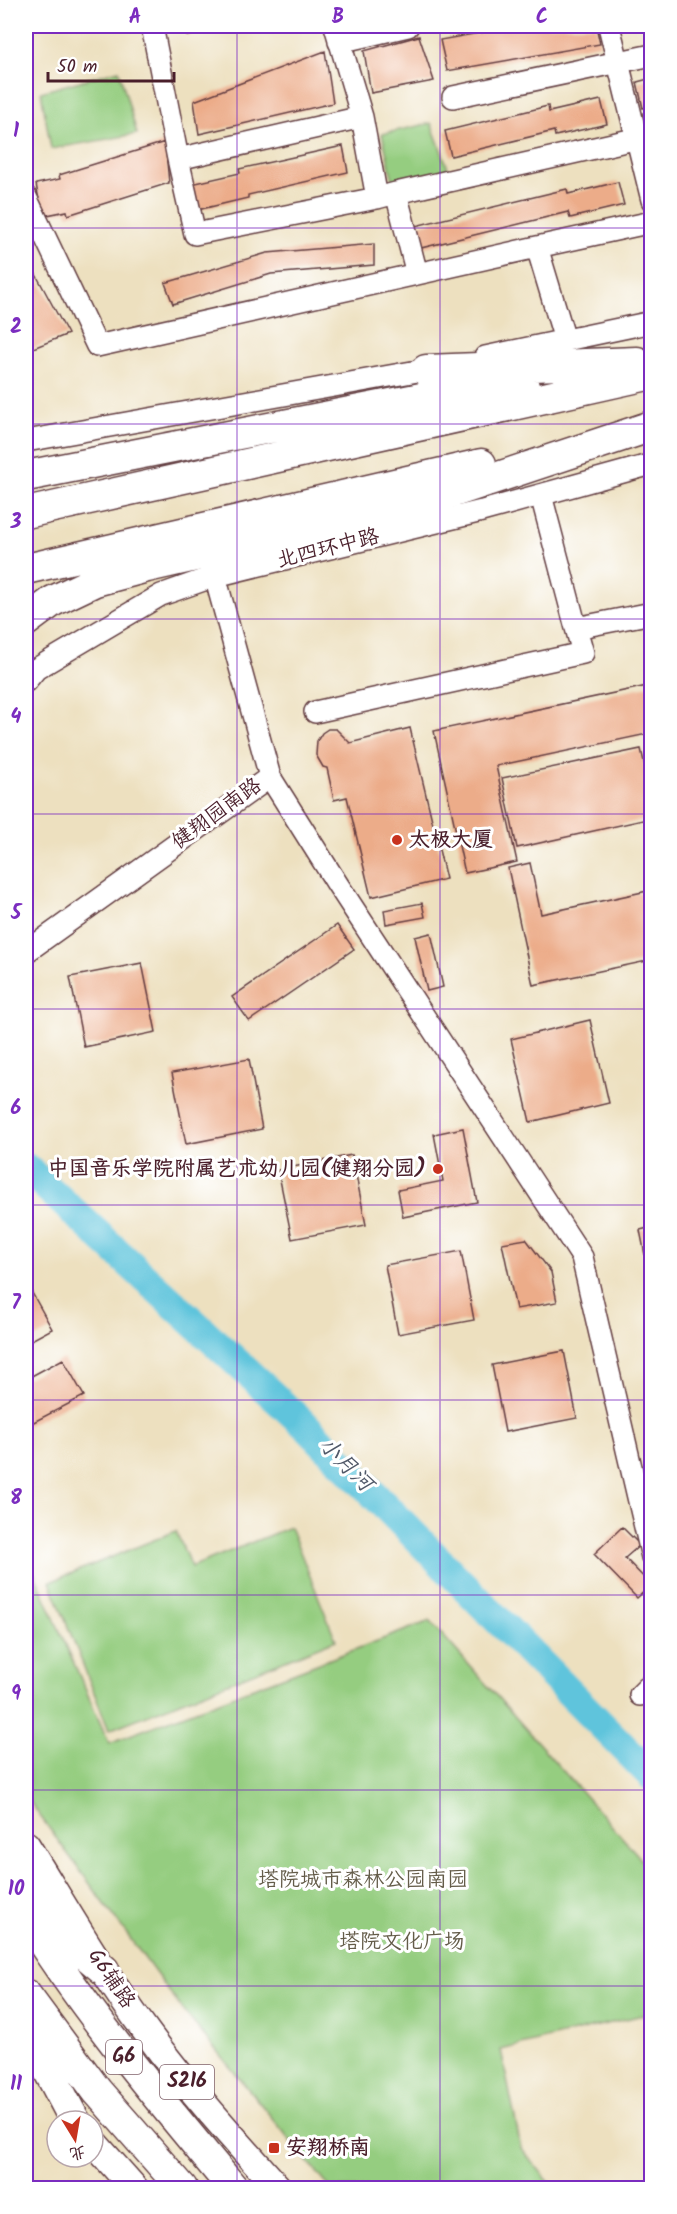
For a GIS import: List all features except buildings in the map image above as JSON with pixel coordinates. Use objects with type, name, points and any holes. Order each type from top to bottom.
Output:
[{"type":"highway","points":[[426,370],[651,362]]},
{"type":"highway","points":[[26,513],[651,374]]},
{"type":"highway","points":[[26,476],[467,389],[596,385]]},
{"type":"highway","points":[[26,569],[651,425]]},
{"type":"highway","points":[[26,621],[53,601],[95,581],[402,509],[651,425]]},
{"type":"highway","points":[[26,1887],[57,1931],[104,1970]]},
{"type":"highway","name":"G6","points":[[26,1917],[56,1965],[129,2063],[233,2188]]},
{"type":"highway","name":"G6","points":[[26,1995],[97,2091],[182,2188]]},
{"type":"highway","points":[[26,2028],[69,2109]]},
{"type":"main road","name":"G6辅路","points":[[26,1845],[104,1970],[148,2034],[212,2114],[278,2188]]},
{"type":"main road","points":[[26,2061],[65,2109]]},
{"type":"main road","points":[[105,2155],[134,2188]]},
{"type":"street","points":[[152,26],[195,234],[387,195],[644,136]]},
{"type":"street","points":[[408,26],[337,34],[387,195],[417,274]]},
{"type":"street","points":[[609,26],[618,64],[644,136],[651,200]]},
{"type":"street","points":[[453,97],[618,64],[651,55]]},
{"type":"street","points":[[178,159],[362,117]]},
{"type":"street","points":[[26,197],[97,346],[651,222]]},
{"type":"street","points":[[537,247],[565,340]]},
{"type":"street","points":[[26,441],[426,370],[651,322]]},
{"type":"street","name":"北四环中路","points":[[26,681],[36,669],[161,595],[215,576],[482,511],[651,464]]},
{"type":"street","points":[[315,712],[583,653],[541,495]]},
{"type":"street","name":"健翔园南路","points":[[26,952],[270,777],[215,576]]},
{"type":"street","points":[[576,628],[651,612]]},
{"type":"street","points":[[270,777],[338,885],[582,1257],[651,1557]]},
{"type":"green space","points":[[119,70],[137,134],[51,149],[41,92]]},
{"type":"green space","points":[[431,123],[449,171],[393,181],[382,134]]},
{"type":"green space","points":[[290,1527],[336,1640],[109,1730],[50,1582],[176,1531],[191,1567]]},
{"type":"green space","name":"塔院城市森林公园南园","points":[[26,1554],[109,1743],[430,1621],[651,1870],[651,2013],[501,2050],[521,2148],[554,2188],[330,2188],[182,2009],[26,1797]]},
{"type":"waterway","name":"小月河","points":[[26,1168],[308,1428],[652,1776]]},
{"type":"place","name":"太极大厦","points":[[397,840]]},
{"type":"place","name":"中国音乐学院附属艺术幼儿园(健翔分园)","points":[[438,1169]]},
{"type":"place","name":"安翔桥南","points":[[274,2148]]},
{"type":"park label","name":"塔院文化广场","points":[[402,1942]]}]
